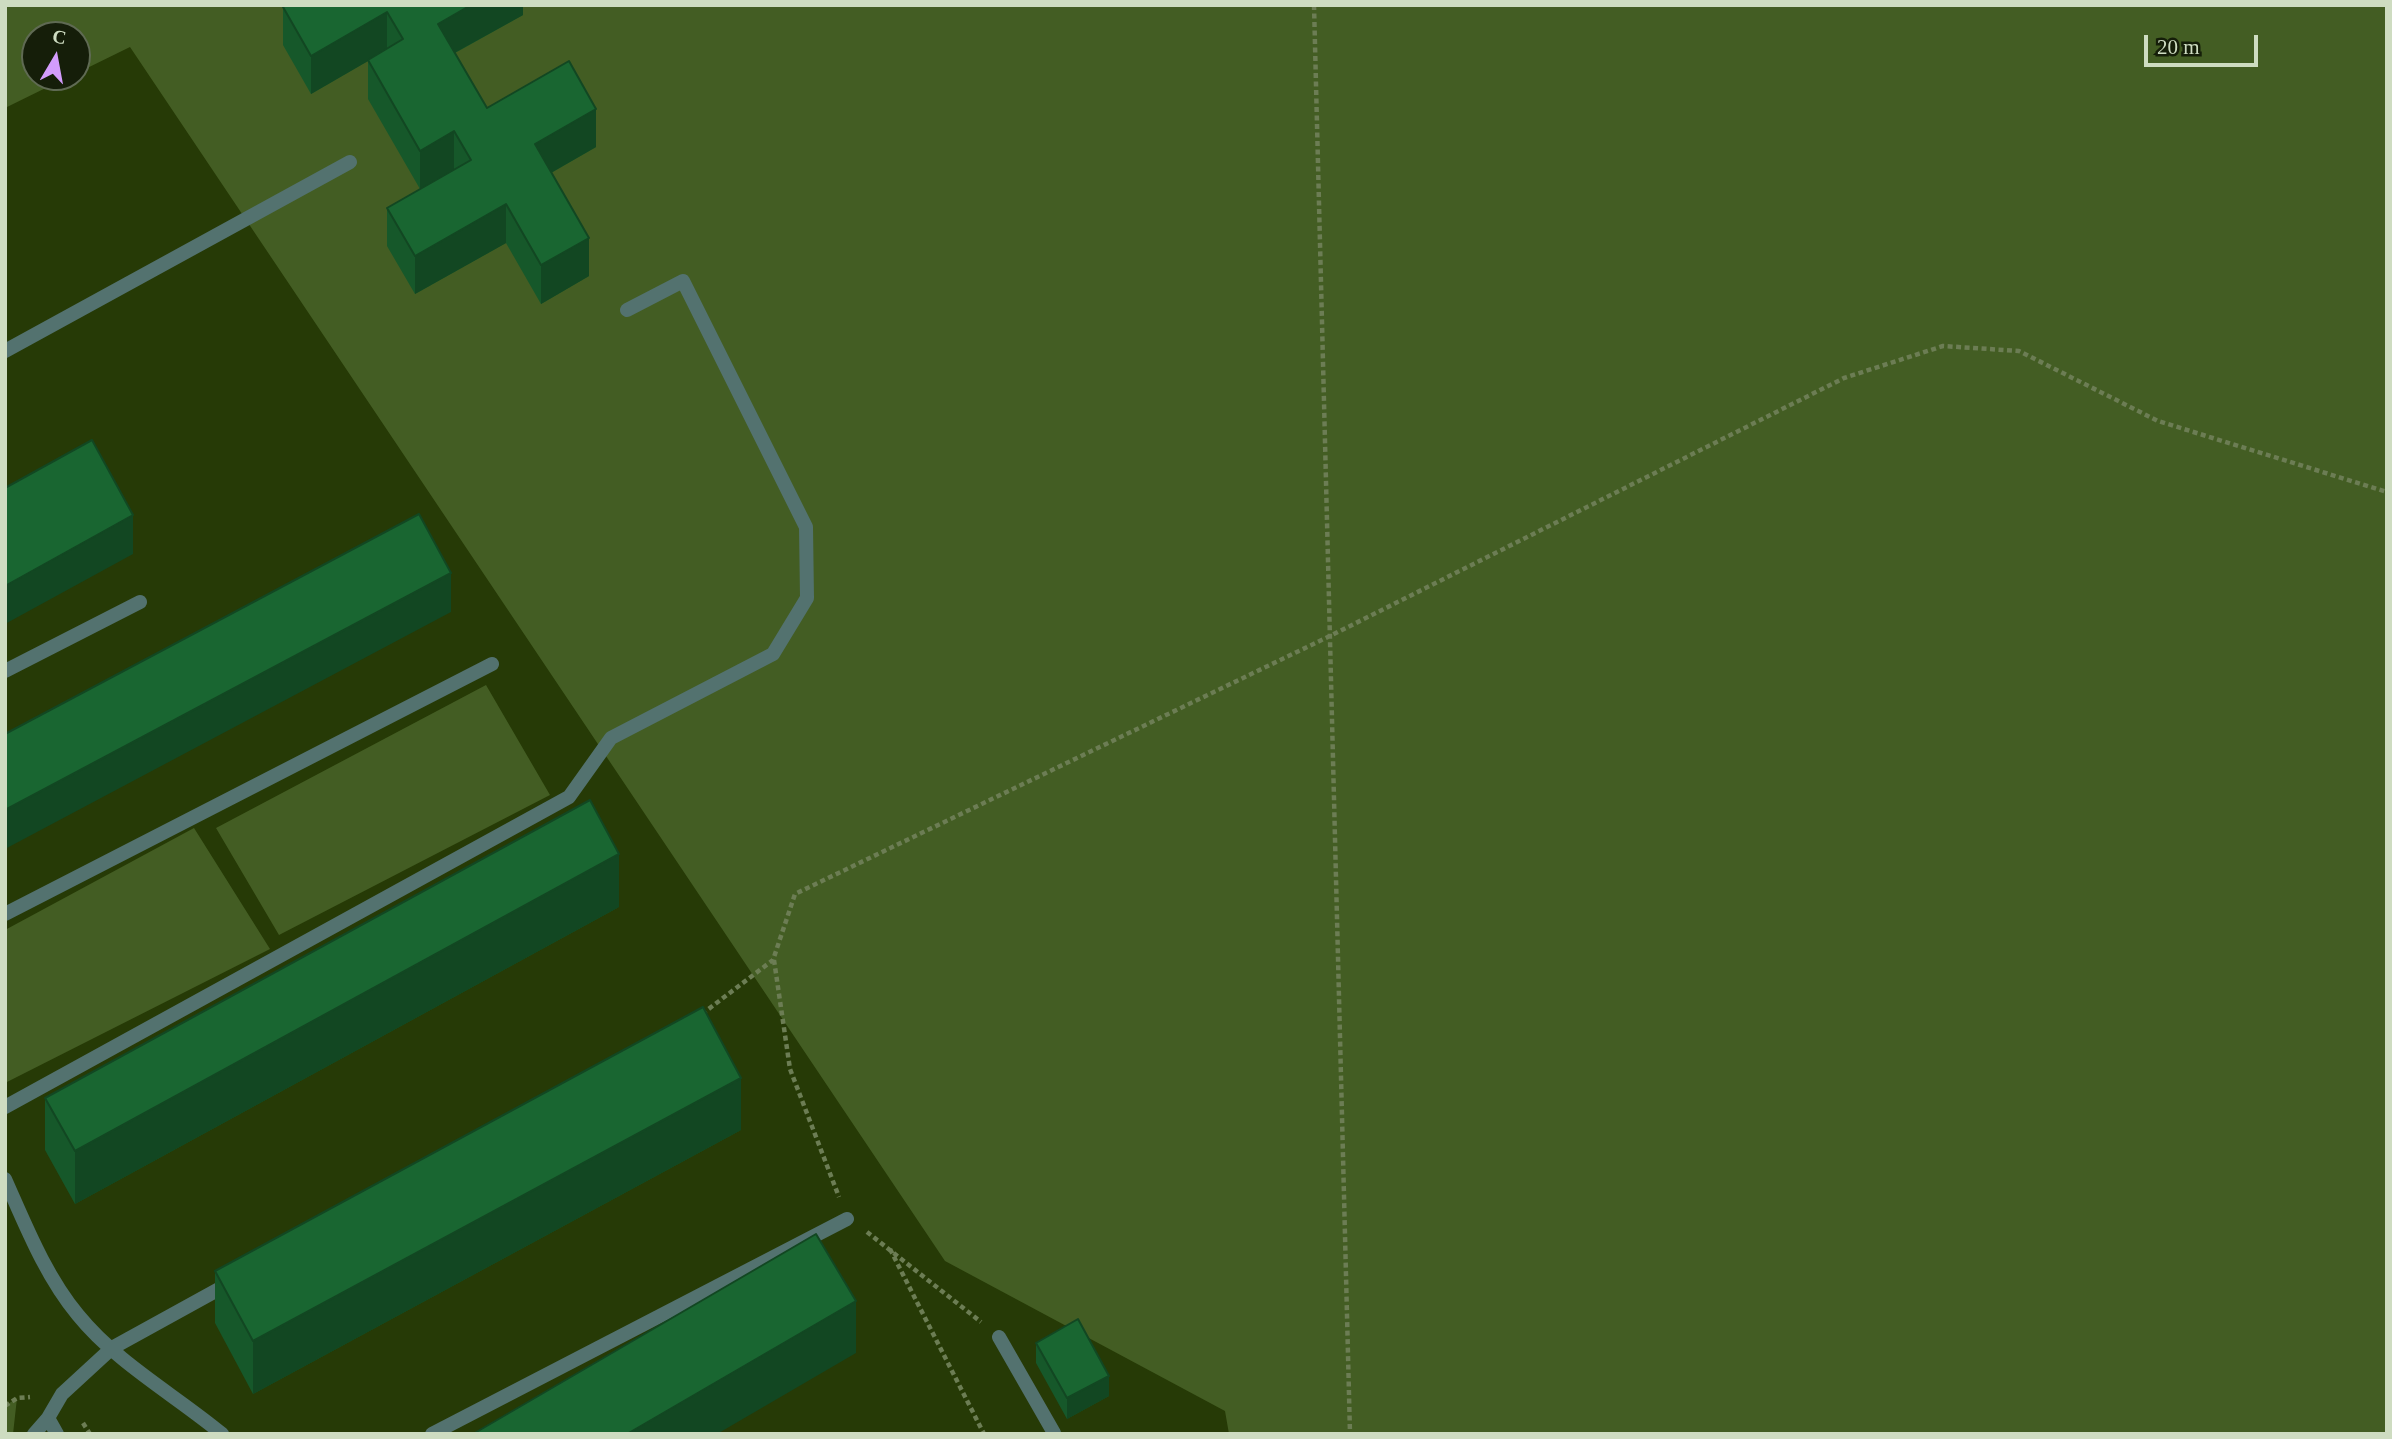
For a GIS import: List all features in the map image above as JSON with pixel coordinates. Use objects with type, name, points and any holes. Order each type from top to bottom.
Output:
[{"type":"lane","points":[[5,351],[350,162]]},
{"type":"lane","points":[[5,1107],[569,797],[611,738],[773,654],[807,598],[806,527],[684,281],[627,310]]},
{"type":"lane","points":[[5,671],[140,602]]},
{"type":"lane","points":[[5,914],[492,664]]},
{"type":"lane","points":[[5,1179],[37,1251],[78,1315],[112,1348],[222,1434]]},
{"type":"lane","points":[[432,1434],[847,1219]]},
{"type":"lane","points":[[34,1434],[48,1418],[62,1394],[112,1348],[246,1273]]},
{"type":"lane","points":[[999,1337],[1054,1434]]},
{"type":"lane","points":[[48,1418],[57,1434]]},
{"type":"path","points":[[1314,5],[1350,1434]]},
{"type":"path","points":[[999,1337],[888,1245],[847,1219],[790,1069],[774,960],[795,894],[1330,636],[1844,377],[1943,346],[2020,351],[2158,421],[2387,492]]},
{"type":"path","points":[[692,1022],[774,960]]},
{"type":"path","points":[[888,1245],[984,1434]]},
{"type":"path","points":[[5,1406],[17,1398]]},
{"type":"green space","points":[[5,5],[2387,5],[2387,1434],[1229,1434],[1225,1411],[945,1261],[130,47],[91,66],[91,21],[21,21],[21,91],[40,91],[5,108]]},
{"type":"green space","points":[[486,685],[550,795],[279,935],[216,828]]},
{"type":"green space","points":[[194,828],[270,949],[5,1083],[5,930]]},
{"type":"green space","points":[[17,1398],[13,1434],[5,1434],[5,1406]]},
{"type":"building","points":[[471,5],[438,24],[487,108],[569,61],[596,109],[535,144],[589,238],[541,265],[506,204],[415,256],[387,208],[471,160],[454,131],[420,151],[368,60],[403,39],[387,12],[311,56],[283,7]]},
{"type":"building","points":[[92,440],[133,515],[5,586],[5,488]]},
{"type":"building","points":[[419,514],[451,573],[5,810],[5,734]]},
{"type":"building","points":[[590,800],[619,854],[75,1151],[45,1098]]},
{"type":"building","points":[[703,1007],[741,1078],[253,1341],[215,1271]]},
{"type":"building","points":[[816,1234],[856,1301],[627,1434],[473,1434]]},
{"type":"building","points":[[1078,1319],[1109,1376],[1067,1398],[1036,1343]]}]
